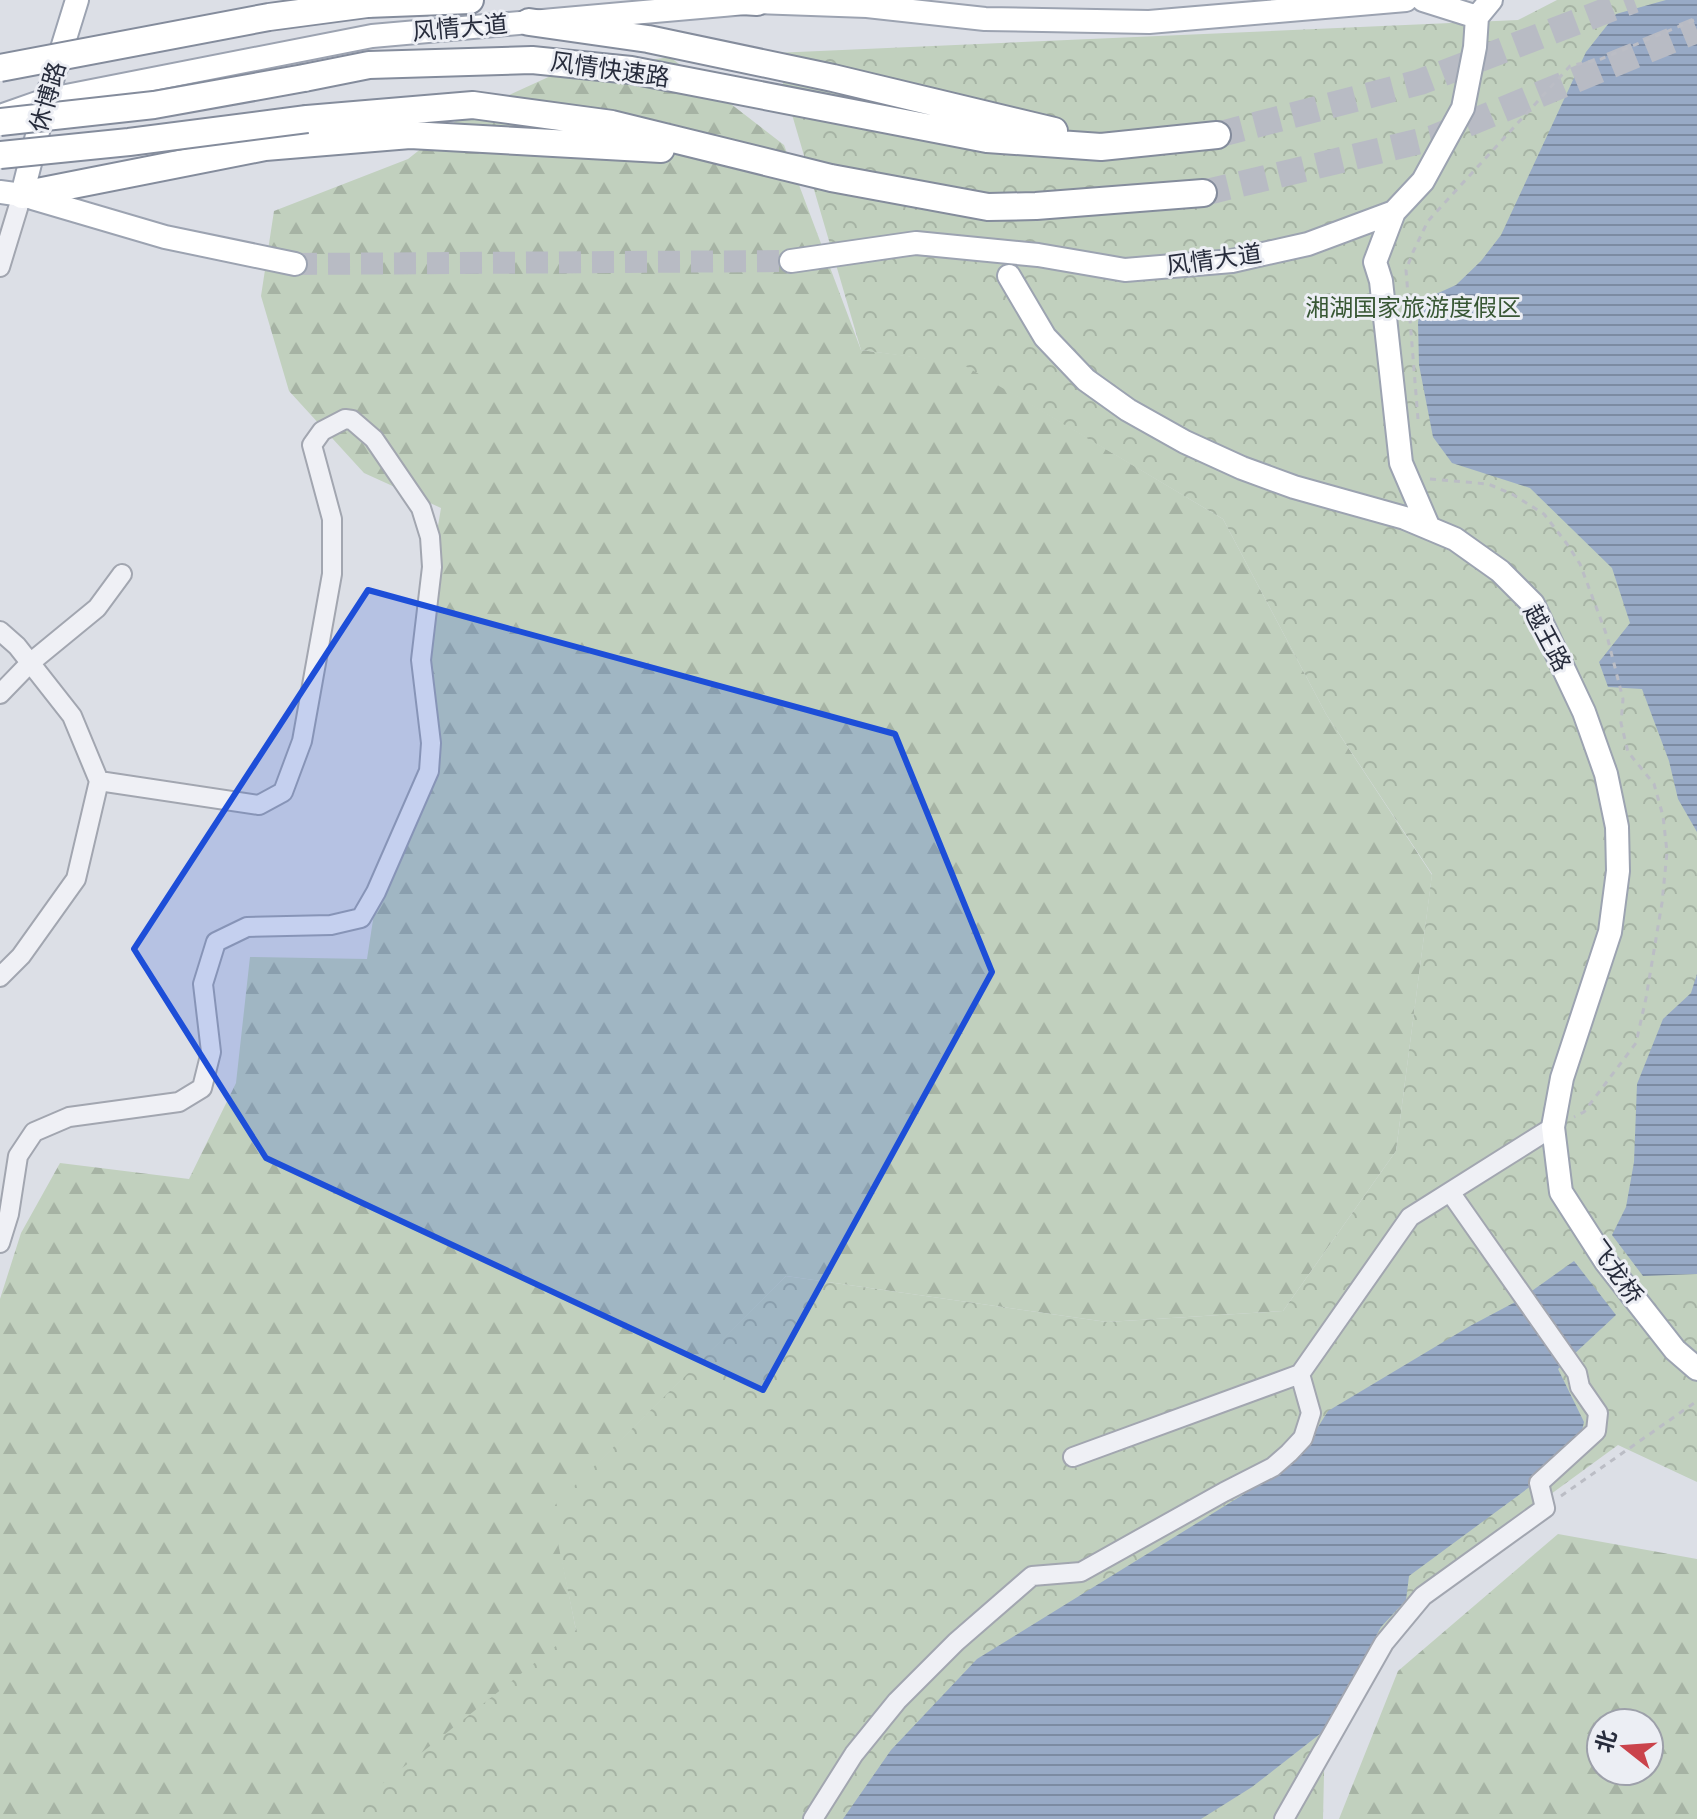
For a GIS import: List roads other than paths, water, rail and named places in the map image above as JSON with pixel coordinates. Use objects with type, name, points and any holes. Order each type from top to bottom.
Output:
[{"type":"highway","points":[[0,68],[269,17],[367,4],[470,0]]},
{"type":"highway","points":[[725,0],[757,2]]},
{"type":"highway","name":"风情快速路","points":[[0,122],[154,105],[369,65],[532,60],[631,70],[987,139],[1101,147],[1217,135],[1054,131],[833,78],[648,39],[529,22]]},
{"type":"highway","points":[[0,155],[307,119],[473,105],[612,124],[831,178],[988,207],[1203,193]]},
{"type":"highway","points":[[11,193],[265,147],[410,135],[725,152]]},
{"type":"main road","name":"休博路","points":[[11,193],[36,140],[77,0]]},
{"type":"main road","points":[[1423,0],[1484,8]]},
{"type":"main road","name":"风情大道","points":[[0,116],[46,100],[372,36],[757,2],[867,6],[985,19],[1149,22],[1392,1]]},
{"type":"main road","name":"风情大道","points":[[791,261],[916,243],[1038,255],[1125,270],[1232,261],[1308,244],[1394,212],[1423,181],[1463,108],[1484,8]]},
{"type":"main road","points":[[0,144],[36,140]]},
{"type":"main road","points":[[11,193],[165,237],[295,264]]},
{"type":"main road","points":[[1394,212],[1378,271],[1401,463],[1429,528]]},
{"type":"main road","points":[[1308,244],[1354,235],[1378,271]]},
{"type":"main road","name":"越王路","points":[[1009,276],[1045,337],[1086,380],[1128,410],[1185,442],[1242,468],[1294,487],[1405,518],[1455,539],[1500,571],[1533,604],[1584,712],[1606,774],[1617,827],[1618,871],[1610,932],[1562,1078],[1553,1127],[1561,1192]]},
{"type":"main road","name":"飞龙桥","points":[[1561,1192],[1606,1262],[1675,1350],[1697,1369]]},
{"type":"street","points":[[0,267],[11,193]]},
{"type":"street","points":[[0,1243],[9,1214],[18,1156],[34,1132],[69,1117],[179,1102],[202,1088],[211,1052],[203,984],[216,942],[247,927],[331,925],[361,918],[376,892],[429,771],[431,743],[421,660],[432,567],[430,537],[421,508],[374,439],[352,420],[345,419],[322,431],[312,445],[332,519],[332,574],[302,741],[283,792],[259,805],[99,781]]},
{"type":"street","points":[[0,694],[30,663],[97,608],[122,574]]},
{"type":"street","points":[[0,631],[17,646],[72,716],[99,781],[76,879],[21,956],[0,977]]},
{"type":"street","points":[[1073,1457],[1300,1374],[1410,1217],[1553,1127]]},
{"type":"street","points":[[1284,1819],[1384,1643],[1423,1596],[1545,1508],[1539,1483],[1596,1431],[1598,1413],[1580,1387],[1577,1373],[1450,1192]]},
{"type":"street","points":[[813,1819],[854,1754],[897,1701],[956,1642],[1032,1576],[1081,1572],[1273,1467],[1289,1453],[1303,1438],[1311,1413],[1300,1374]]},
{"type":"water","points":[[1666,0],[1697,0],[1697,832],[1678,799],[1669,761],[1642,689],[1608,687],[1599,662],[1630,623],[1612,568],[1530,488],[1452,463],[1433,437],[1419,365],[1418,322],[1422,306],[1436,294],[1456,285],[1481,261],[1501,235],[1586,52],[1616,14]]},
{"type":"water","points":[[1697,974],[1697,1274],[1643,1276],[1612,1235],[1626,1207],[1634,1162],[1637,1084],[1663,1019],[1691,993]]},
{"type":"water","points":[[1574,1261],[1616,1315],[1558,1369],[1584,1422],[1577,1452],[1409,1576],[1406,1600],[1381,1627],[1325,1730],[1252,1787],[1201,1819],[843,1819],[891,1750],[977,1659],[1270,1478],[1305,1448],[1328,1411],[1519,1300]]},
{"type":"tunnel","points":[[1217,135],[1420,82],[1634,0]]},
{"type":"tunnel","points":[[1203,193],[1433,138],[1697,30]]},
{"type":"tunnel","points":[[295,264],[791,261]]},
{"type":"park label","name":"湘湖国家旅游度假区","points":[[1413,308]]}]
